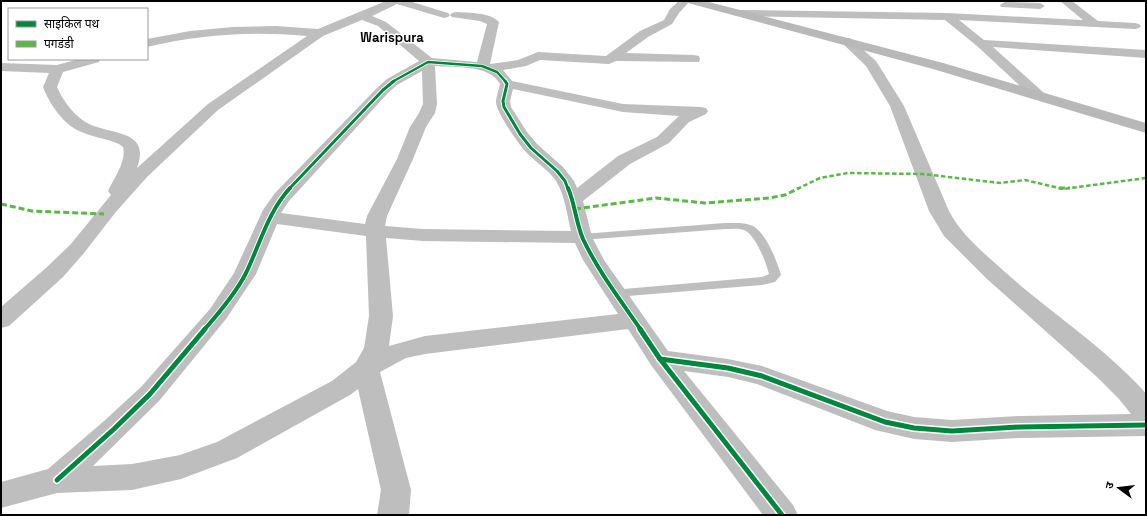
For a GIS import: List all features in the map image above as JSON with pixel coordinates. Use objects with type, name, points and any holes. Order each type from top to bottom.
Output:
[{"type":"street","points":[[1,320],[55,272],[78,249],[108,209],[141,173],[213,107],[319,33],[395,1]]},
{"type":"street","points":[[398,1],[444,15]]},
{"type":"street","points":[[57,480],[114,429],[150,394],[218,314],[248,268],[271,217],[282,197],[392,82],[428,62],[485,67],[521,63],[538,56],[609,60],[646,32],[668,22],[674,11],[685,1]]},
{"type":"street","points":[[692,1],[846,41],[1038,95],[1146,128]]},
{"type":"street","points":[[1065,1],[1097,24],[1131,53]]},
{"type":"street","points":[[993,5],[1036,3],[1067,22]]},
{"type":"street","points":[[919,5],[933,16]]},
{"type":"street","points":[[978,5],[997,18]]},
{"type":"street","points":[[739,13],[824,10],[1135,26]]},
{"type":"street","points":[[367,14],[364,17],[382,24],[428,62],[430,104],[377,216],[376,231],[381,316],[376,348],[366,368],[396,490],[393,515]]},
{"type":"street","points":[[456,15],[482,18],[493,22],[485,67]]},
{"type":"street","points":[[947,16],[980,43],[1038,95]]},
{"type":"street","points":[[148,43],[189,34],[226,30],[292,30],[319,33]]},
{"type":"street","points":[[846,41],[874,68],[897,106],[939,211],[944,222],[953,234],[992,274],[1096,360],[1129,392],[1142,408],[1146,416]]},
{"type":"street","points":[[980,43],[1146,54]]},
{"type":"street","points":[[614,57],[694,59]]},
{"type":"street","points":[[9,69],[87,60]]},
{"type":"street","points":[[61,64],[50,87],[52,93],[72,119],[83,127],[122,139],[129,143],[132,148],[132,156],[128,167],[108,209]]},
{"type":"street","points":[[485,67],[502,74],[507,84],[503,101],[504,107],[523,139],[557,171],[565,181],[573,200],[582,237],[594,260],[660,359],[782,515]]},
{"type":"street","points":[[507,84],[623,108],[701,111],[684,119],[663,140],[624,160],[573,200]]},
{"type":"street","points":[[271,217],[376,231],[423,235],[582,237]]},
{"type":"street","points":[[1,495],[57,480],[132,477],[181,467],[227,450],[341,388],[366,368],[399,351],[425,345],[634,320]]},
{"type":"street","points":[[660,359],[728,368],[762,376],[886,422],[914,428],[952,431],[1020,427],[1146,425]]},
{"type":"lane","points":[[582,237],[725,226],[743,227],[750,229],[756,235],[774,268],[774,276],[771,279],[762,281],[616,293]]},
{"type":"marked path","points":[[575,209],[656,198],[705,203],[769,198],[785,195],[820,178],[848,173],[923,174],[1000,183],[1025,180],[1063,189],[1146,178]]},
{"type":"marked path","points":[[1,204],[32,211],[104,214]]},
{"type":"cycle path","points":[[57,480],[114,429],[150,394],[218,314],[245,274],[273,210],[282,197],[383,90],[392,82],[428,62],[482,66],[494,70],[500,74],[507,84],[503,101],[504,107],[520,134],[531,148],[557,171],[565,181],[573,200],[582,237],[594,260],[660,359],[782,515]]},
{"type":"cycle path","points":[[660,359],[728,368],[762,376],[885,422],[914,428],[952,431],[1020,427],[1146,425]]},
{"type":"district","name":"Warispura","points":[[392,37]]}]
